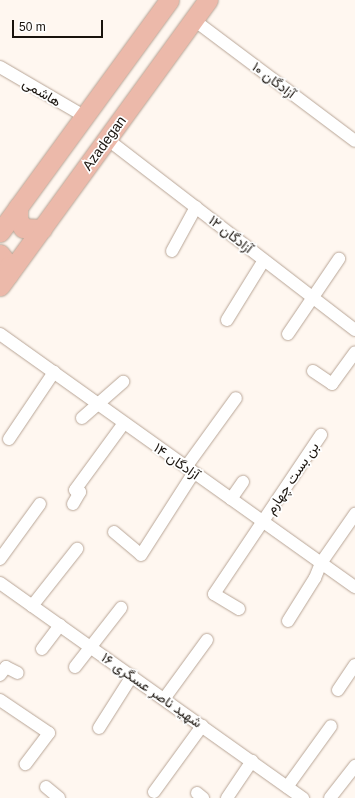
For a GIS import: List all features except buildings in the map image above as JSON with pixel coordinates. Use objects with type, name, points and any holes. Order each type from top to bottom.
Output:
[{"type":"main road","points":[[0,232],[169,0]]},
{"type":"main road","name":"Azadegan","points":[[4,281],[208,0]]},
{"type":"main road","points":[[18,207],[18,219],[23,228],[30,231],[42,230]]},
{"type":"main road","points":[[0,254],[9,266],[4,281]]},
{"type":"street","name":"۱۰ آزادگان","points":[[194,20],[355,140]]},
{"type":"street","name":"هاشمی","points":[[0,67],[84,116]]},
{"type":"street","name":"۱۲ آزادگان","points":[[108,139],[355,330]]},
{"type":"street","points":[[172,251],[196,207]]},
{"type":"street","points":[[288,334],[340,258]]},
{"type":"street","points":[[227,320],[264,260]]},
{"type":"street","name":"۱۴ آزادگان","points":[[0,334],[355,587]]},
{"type":"street","points":[[313,371],[334,386],[355,352]]},
{"type":"street","points":[[9,439],[54,372]]},
{"type":"street","points":[[82,418],[97,403],[123,382]]},
{"type":"street","points":[[114,532],[141,555],[190,470],[236,398]]},
{"type":"street","points":[[73,504],[80,492],[75,490],[124,423]]},
{"type":"street","name":"بن بست چهارم","points":[[239,609],[214,594],[321,435]]},
{"type":"street","points":[[231,499],[243,482]]},
{"type":"street","points":[[0,559],[40,504]]},
{"type":"street","points":[[288,621],[315,578],[321,563],[355,514]]},
{"type":"street","points":[[32,606],[78,549]]},
{"type":"street","name":"۱۶ شهید ناصر عسگری","points":[[0,583],[303,798]]},
{"type":"street","points":[[74,667],[91,648],[121,608]]},
{"type":"street","points":[[42,649],[60,625]]},
{"type":"street","points":[[164,699],[207,640]]},
{"type":"street","points":[[338,690],[355,665]]},
{"type":"street","points":[[0,675],[6,667],[18,673]]},
{"type":"street","points":[[99,728],[132,676]]},
{"type":"street","points":[[0,700],[49,733],[26,764]]},
{"type":"street","points":[[154,792],[202,726]]},
{"type":"street","points":[[287,787],[331,726]]},
{"type":"street","points":[[227,798],[252,761]]},
{"type":"street","points":[[330,798],[355,766]]},
{"type":"street","points":[[46,787],[58,798]]}]
